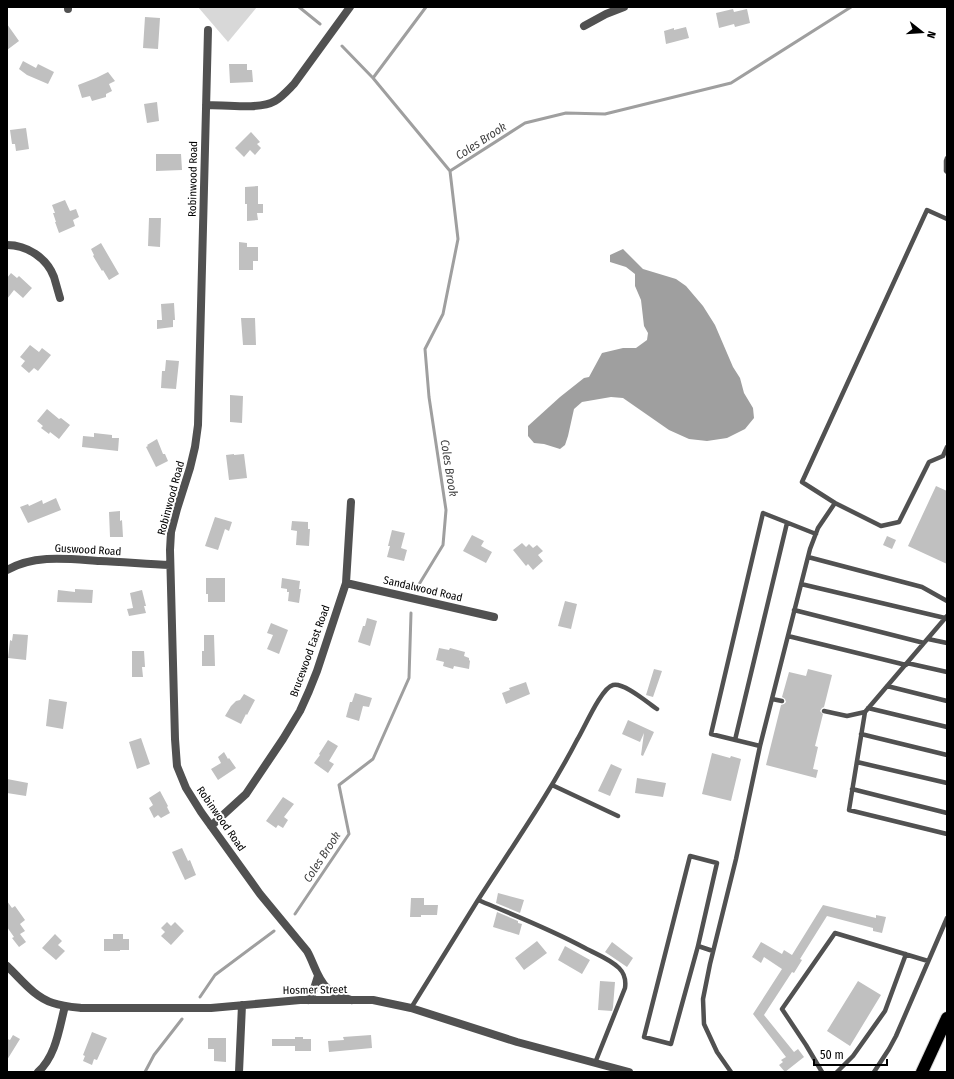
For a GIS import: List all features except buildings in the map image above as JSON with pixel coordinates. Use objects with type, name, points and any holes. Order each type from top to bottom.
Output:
[{"type":"highway","points":[[922,1072],[947,1018]]},
{"type":"street","points":[[206,105],[259,106],[274,101],[294,84],[350,7]]},
{"type":"street","points":[[584,26],[605,11],[624,7]]},
{"type":"street","name":"Robinwood Road","points":[[208,30],[198,425],[190,468],[171,532],[170,550],[177,766],[186,788],[211,826],[260,894],[307,951],[318,976],[327,988],[338,995],[351,1000]]},
{"type":"street","points":[[7,245],[14,245],[27,250],[37,255],[46,263],[53,276],[60,298]]},
{"type":"street","name":"Brucewood East Road","points":[[211,826],[246,794],[300,711],[317,671],[346,583],[351,502]]},
{"type":"street","name":"Guswood Road","points":[[7,570],[26,562],[52,559],[170,565]]},
{"type":"street","name":"Sandalwood Road","points":[[346,583],[494,617]]},
{"type":"street","name":"Hosmer Street","points":[[7,966],[37,995],[47,1001],[65,1006],[81,1008],[211,1008],[308,1000],[374,1000],[411,1008],[517,1042],[629,1072]]},
{"type":"street","points":[[308,1000],[312,994],[318,976]]},
{"type":"street","points":[[239,1072],[242,1005]]},
{"type":"street","points":[[38,1072],[51,1056],[65,1006]]},
{"type":"lane","points":[[947,158],[947,172]]},
{"type":"lane","points":[[947,219],[927,210],[802,482],[835,503],[881,526],[899,522],[929,462],[943,456],[947,447]]},
{"type":"lane","points":[[731,1072],[717,1052],[704,1024],[703,1000],[713,951],[736,859],[760,746],[808,557],[816,534],[835,503]]},
{"type":"lane","points":[[760,746],[711,734],[763,513],[816,534]]},
{"type":"lane","points":[[735,740],[787,523]]},
{"type":"lane","points":[[808,557],[922,587],[947,601]]},
{"type":"lane","points":[[801,584],[946,617],[867,710],[861,734],[849,810],[947,834]]},
{"type":"lane","points":[[794,610],[924,643]]},
{"type":"lane","points":[[788,636],[906,664],[947,672]]},
{"type":"lane","points":[[928,639],[947,644]]},
{"type":"lane","points":[[411,1008],[478,900],[542,802],[601,696],[611,685],[618,685],[624,687],[657,709]]},
{"type":"lane","points":[[887,686],[947,701]]},
{"type":"lane","points":[[772,698],[782,701]]},
{"type":"lane","points":[[824,711],[847,716],[867,710],[947,727]]},
{"type":"lane","points":[[861,734],[947,755]]},
{"type":"lane","points":[[857,762],[947,783]]},
{"type":"lane","points":[[552,785],[618,816]]},
{"type":"lane","points":[[852,789],[947,813]]},
{"type":"lane","points":[[690,856],[717,863],[698,946],[671,1044],[644,1037],[690,856]]},
{"type":"lane","points":[[478,900],[562,935],[602,956],[619,968],[623,973],[626,980],[622,999],[595,1063]]},
{"type":"lane","points":[[874,1072],[896,1036],[947,918]]},
{"type":"lane","points":[[822,1072],[782,1009],[835,933],[928,961]]},
{"type":"lane","points":[[698,946],[713,951]]},
{"type":"lane","points":[[837,1072],[853,1056],[885,1011],[906,954]]},
{"type":"shaded area","points":[[198,7],[257,7],[228,42]]},
{"type":"shaded area","points":[[623,249],[643,269],[676,279],[686,286],[703,306],[715,325],[733,367],[740,378],[744,393],[753,408],[754,418],[745,429],[727,438],[707,441],[689,439],[669,430],[623,398],[611,397],[582,402],[574,409],[565,445],[560,449],[544,444],[534,443],[528,436],[528,426],[560,397],[584,378],[589,377],[602,353],[623,348],[636,348],[647,340],[648,333],[644,326],[641,300],[635,286],[635,274],[626,267],[610,262],[610,255]]},
{"type":"waterway","points":[[299,7],[320,24]]},
{"type":"waterway","points":[[373,78],[426,7]]},
{"type":"waterway","name":"Coles Brook","points":[[418,586],[443,545],[446,510],[429,397],[425,349],[443,314],[458,239],[450,171],[525,123],[566,113],[605,114],[731,83],[851,7]]},
{"type":"waterway","points":[[342,46],[373,78],[450,171]]},
{"type":"waterway","name":"Coles Brook","points":[[295,914],[349,834],[339,785],[373,759],[409,678],[411,613]]},
{"type":"waterway","name":"Coles Brook","points":[[200,997],[215,975],[274,931]]},
{"type":"waterway","name":"Coles Brook","points":[[145,1072],[154,1055],[182,1019]]}]
